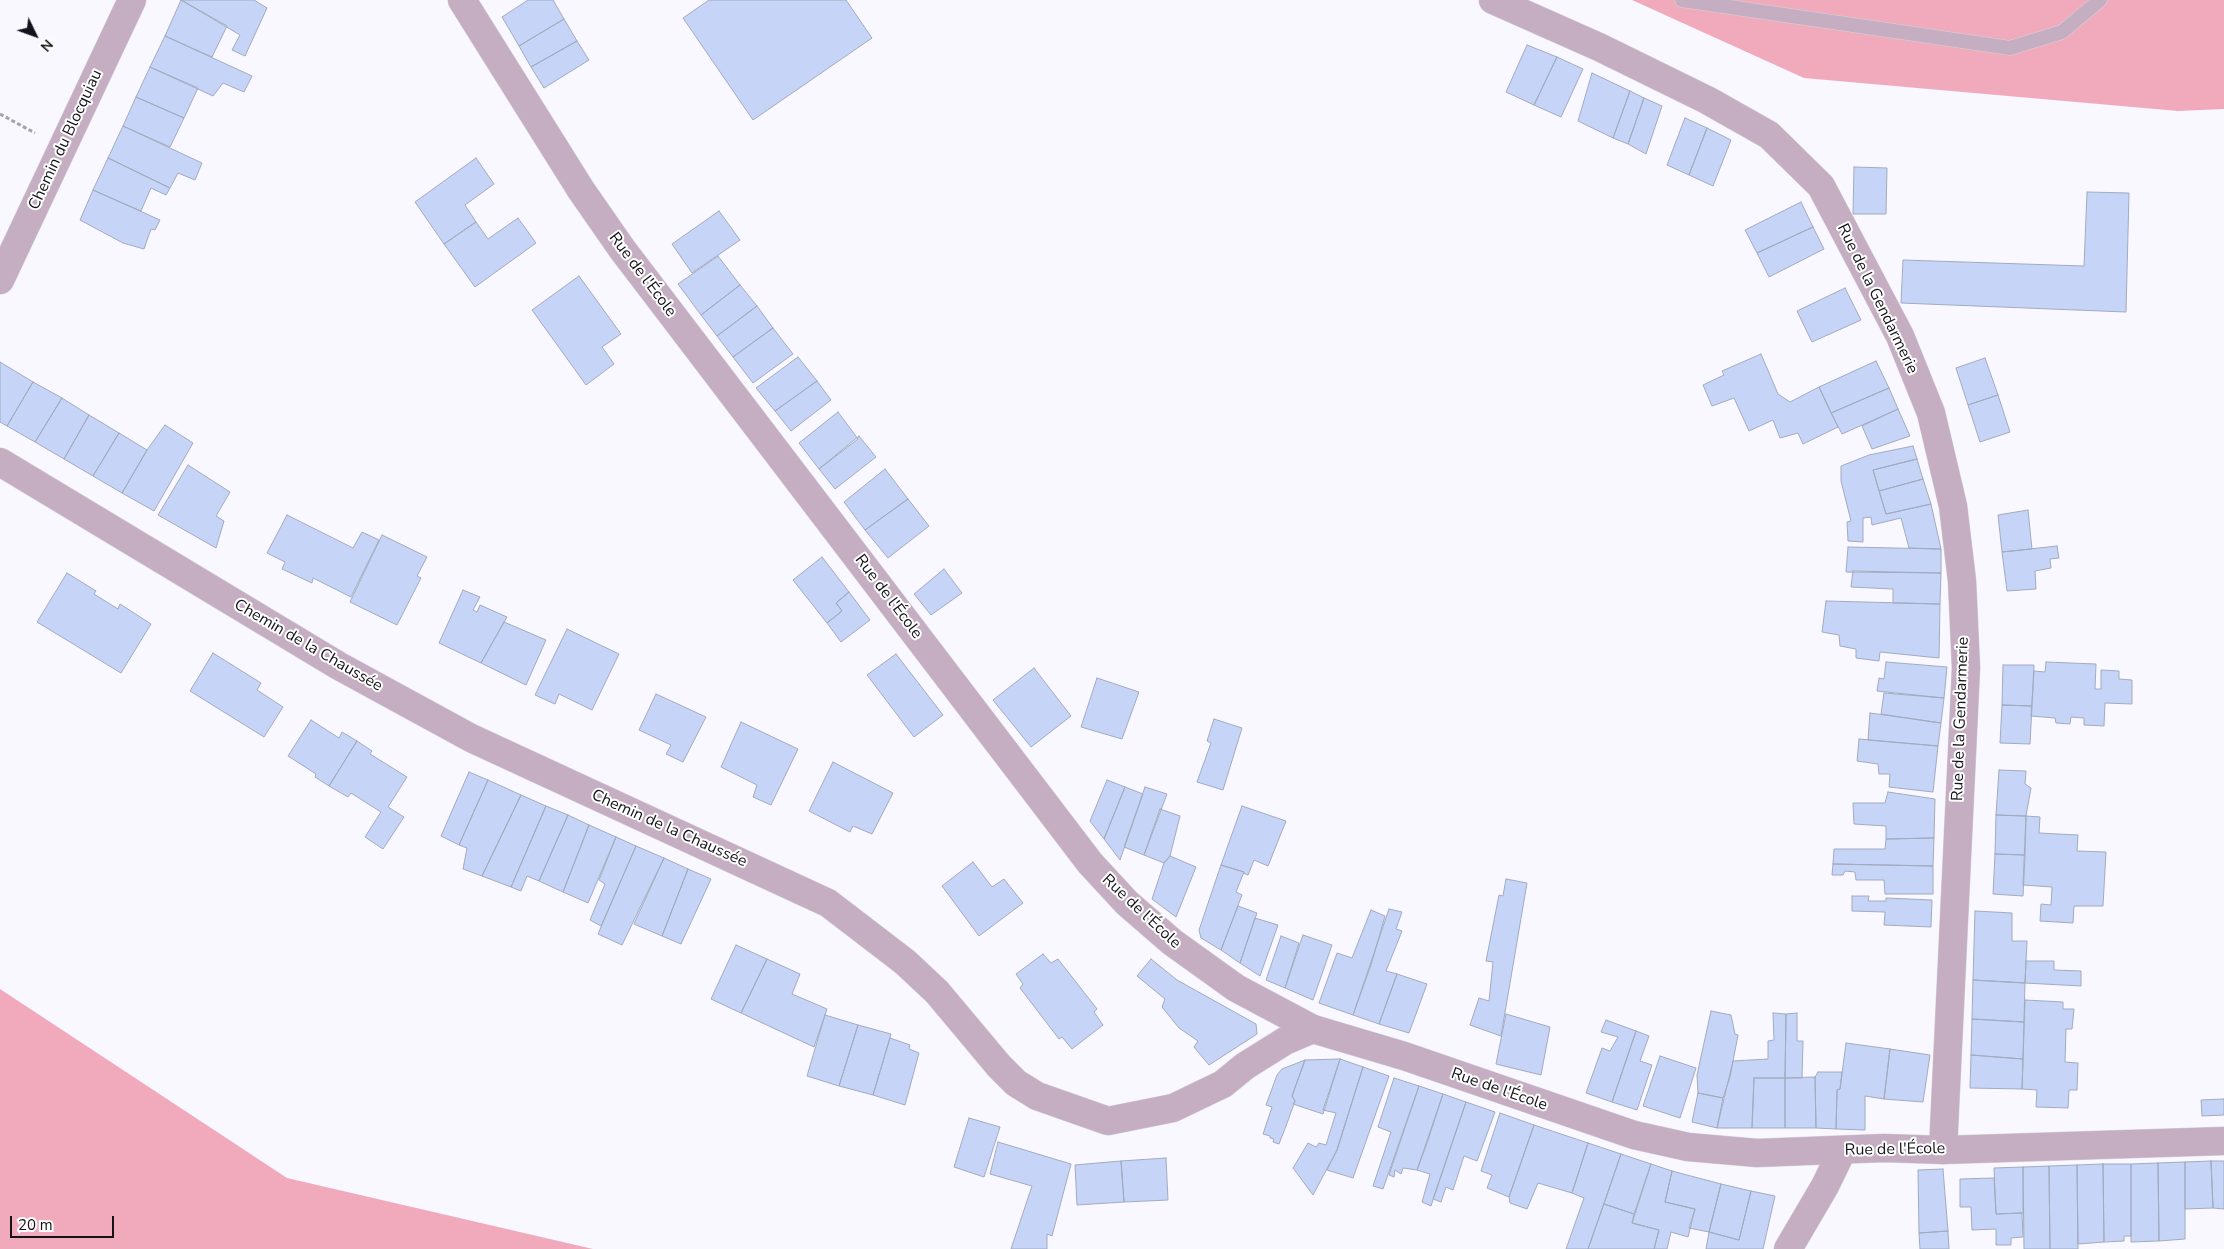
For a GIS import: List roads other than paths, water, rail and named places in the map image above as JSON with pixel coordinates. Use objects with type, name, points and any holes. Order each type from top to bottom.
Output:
[{"type":"street","name":"Chemin du Blocquiau","points":[[0,280],[132,0]]},
{"type":"street","name":"Rue de l'École","points":[[462,0],[581,190],[622,249],[1090,863],[1127,903],[1172,942],[1236,988],[1313,1029],[1404,1056],[1634,1135],[1698,1148],[1757,1153],[1884,1148],[1942,1150],[2224,1141]]},
{"type":"street","name":"Rue de la Gendarmerie","points":[[1493,0],[1615,55],[1707,100],[1770,135],[1821,186],[1900,336],[1931,413],[1953,506],[1962,581],[1966,668],[1942,1150]]},
{"type":"street","name":"Chemin de la Chaussée","points":[[0,462],[339,666],[471,738],[828,903],[906,962],[936,992],[999,1066],[1016,1083],[1037,1096],[1108,1120],[1173,1108],[1223,1084],[1245,1066],[1285,1041],[1313,1029]]},
{"type":"street","points":[[1788,1249],[1832,1173],[1842,1151]]},
{"type":"lane","points":[[1682,0],[2010,48],[2062,32],[2100,0]]}]
